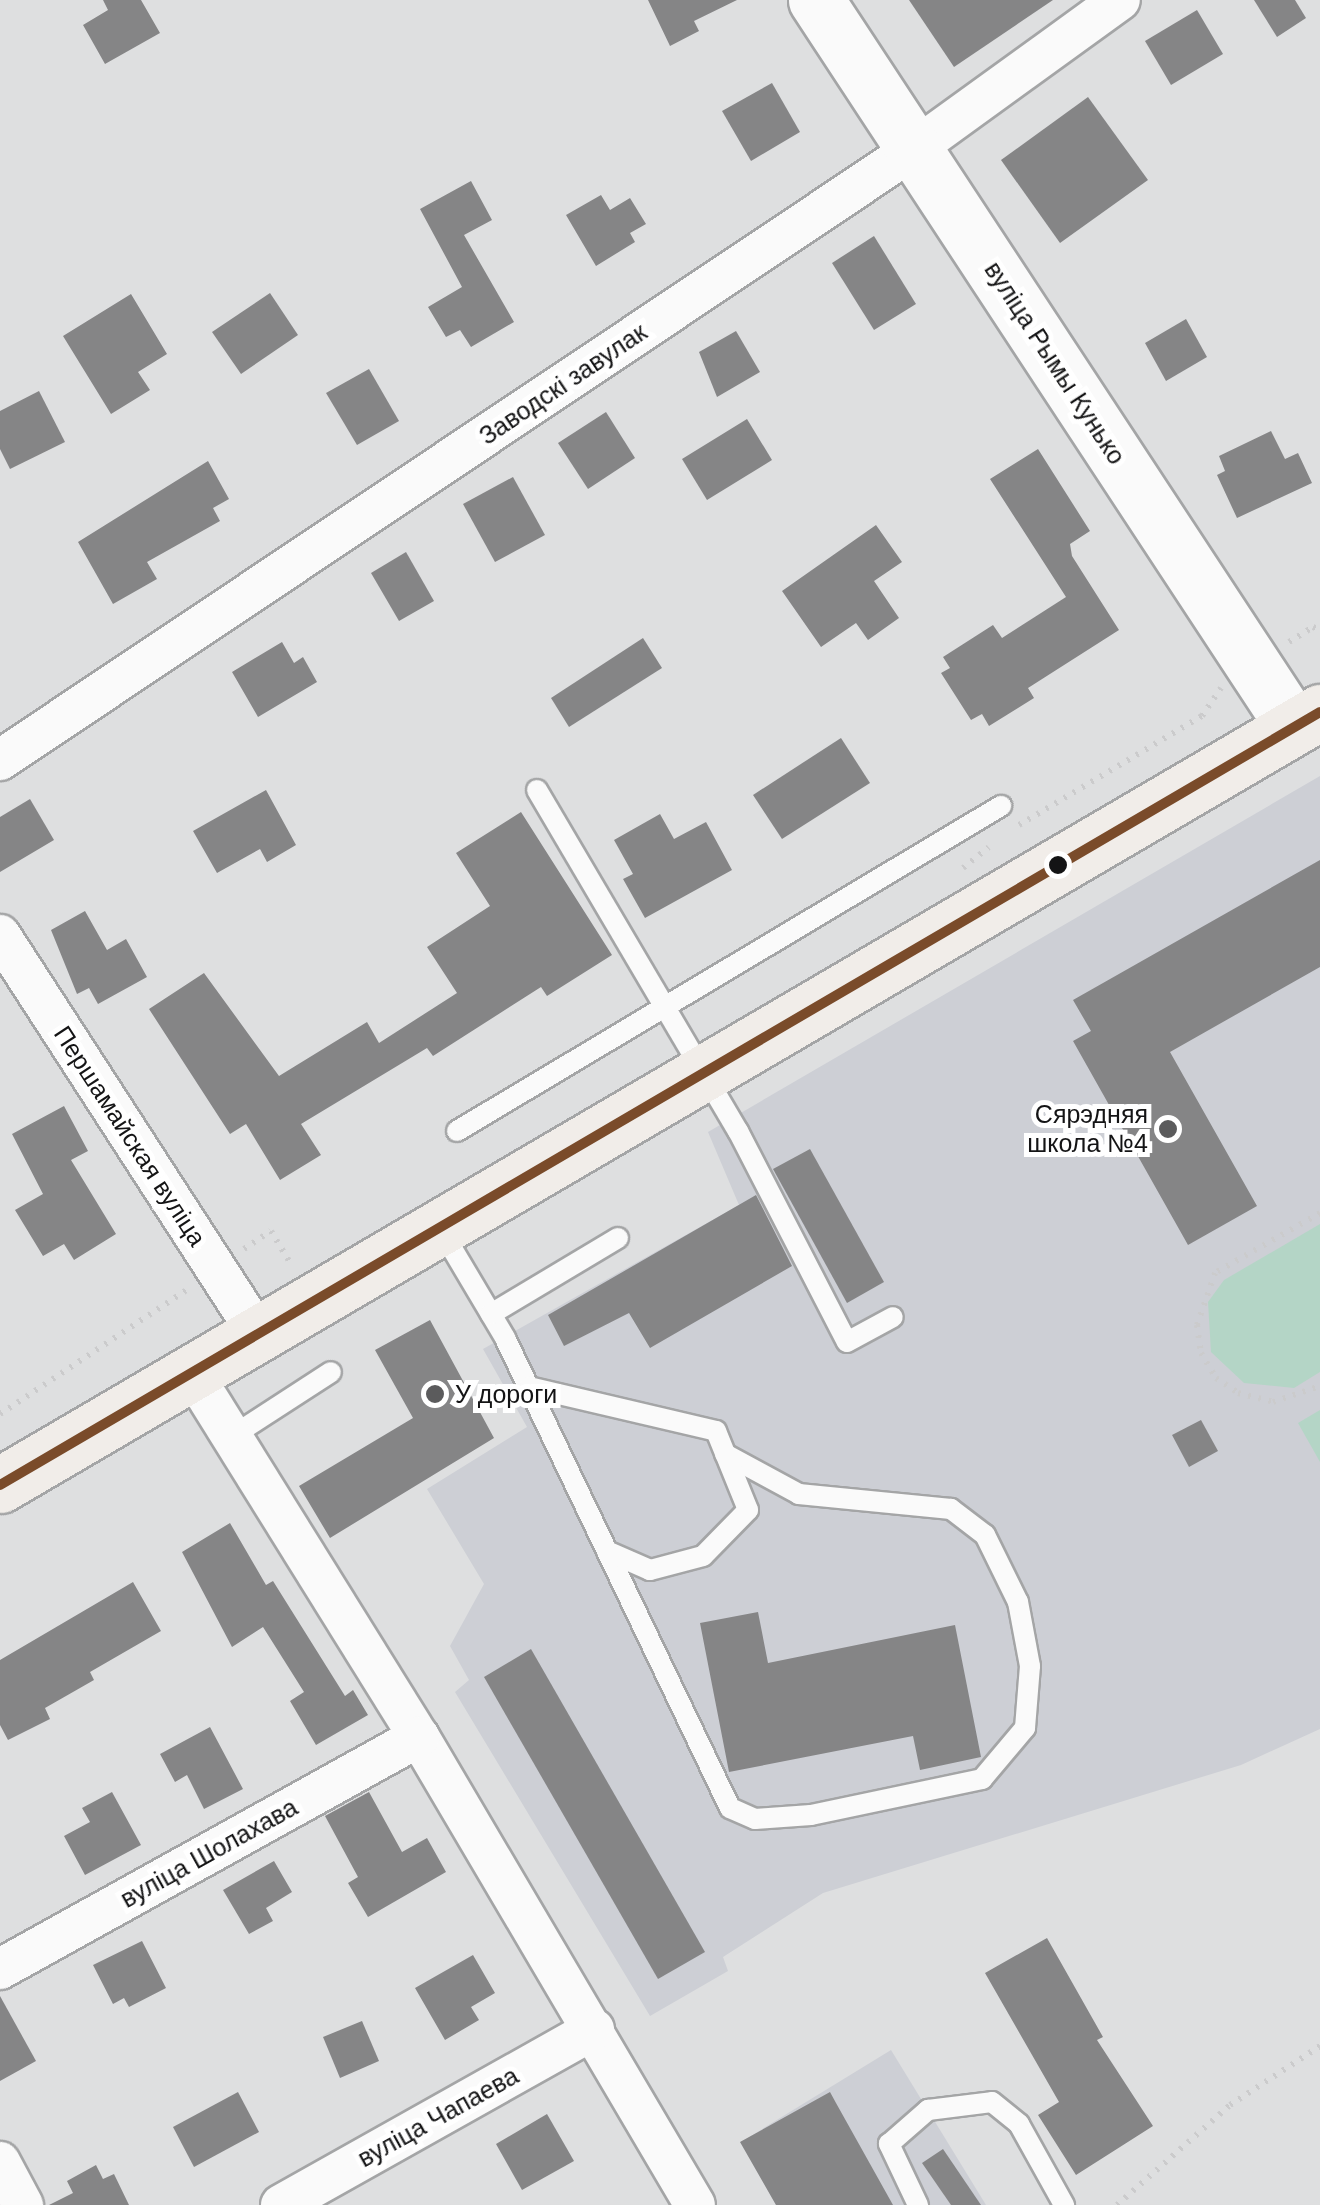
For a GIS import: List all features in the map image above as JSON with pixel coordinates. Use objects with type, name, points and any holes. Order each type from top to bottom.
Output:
[{"type":"main road","points":[[0,1485],[194,1376],[1307,719]]},
{"type":"street","name":"вуліца Рымы Кунько","points":[[816,0],[1253,664],[1307,719]]},
{"type":"street","name":"Заводскі завулак","points":[[0,760],[914,148],[1120,0]]},
{"type":"street","name":"Першамайская вуліца","points":[[0,935],[260,1337]]},
{"type":"street","points":[[194,1376],[419,1737],[695,2205]]},
{"type":"street","name":"вуліца Шолахава","points":[[0,1969],[419,1737]]},
{"type":"street","name":"вуліца Чапаева","points":[[281,2205],[594,2029]]},
{"type":"street","points":[[0,2162],[23,2205]]},
{"type":"lane","points":[[537,790],[704,1075],[847,1342],[892,1318]]},
{"type":"lane","points":[[457,1132],[666,1011],[1002,806]]},
{"type":"lane","points":[[441,1230],[529,1387],[730,1808],[755,1819],[811,1814],[982,1779],[1026,1728],[1030,1666],[1018,1602],[985,1534],[951,1509],[799,1494],[725,1454]]},
{"type":"lane","points":[[491,1314],[618,1238]]},
{"type":"lane","points":[[231,1437],[330,1372]]},
{"type":"lane","points":[[529,1387],[716,1431],[748,1510],[703,1556],[650,1570],[607,1551]]},
{"type":"lane","points":[[918,2205],[889,2144],[928,2110],[992,2102],[1019,2124],[1064,2205]]},
{"type":"path","points":[[1007,832],[1202,716],[1226,680],[1314,627],[1320,630]]},
{"type":"path","points":[[947,881],[992,844]]},
{"type":"path","points":[[1320,1213],[1216,1273],[1197,1325],[1201,1353],[1216,1378],[1238,1393],[1274,1402],[1320,1386]]},
{"type":"path","points":[[0,1414],[139,1327],[271,1231],[293,1268],[310,1258]]},
{"type":"path","points":[[1117,2205],[1230,2105],[1320,2046]]},
{"type":"shaded area","points":[[1320,776],[1320,1729],[1241,1765],[823,1893],[723,1957],[728,1971],[650,2016],[455,1692],[469,1680],[450,1646],[484,1584],[427,1489],[527,1427],[483,1349],[739,1205],[708,1132]]},
{"type":"shaded area","points":[[891,2050],[986,2205],[776,2205],[741,2142]]},
{"type":"green space","points":[[1320,1224],[1320,1372],[1294,1388],[1244,1383],[1211,1352],[1208,1302],[1224,1280]]},
{"type":"green space","points":[[1320,1410],[1320,1462],[1298,1423]]},
{"type":"building","points":[[103,0],[141,0],[160,33],[105,64],[83,25],[108,10]]},
{"type":"building","points":[[648,0],[737,0],[694,21],[699,31],[670,46]]},
{"type":"building","points":[[909,0],[1053,0],[954,67]]},
{"type":"building","points":[[1254,0],[1295,0],[1306,18],[1277,37]]},
{"type":"building","points":[[1197,10],[1223,54],[1171,85],[1145,41]]},
{"type":"building","points":[[772,83],[800,132],[751,161],[722,111]]},
{"type":"building","points":[[1088,97],[1148,180],[1060,243],[1001,160]]},
{"type":"building","points":[[471,181],[492,220],[464,235],[514,322],[471,347],[460,330],[446,337],[428,307],[462,287],[420,209]]},
{"type":"building","points":[[601,195],[610,210],[630,198],[646,224],[630,233],[635,242],[596,266],[566,215]]},
{"type":"building","points":[[874,236],[916,304],[874,330],[832,263]]},
{"type":"building","points":[[270,293],[298,335],[241,374],[212,332]]},
{"type":"building","points":[[131,294],[167,354],[138,372],[150,390],[111,414],[63,336]]},
{"type":"building","points":[[1186,319],[1207,357],[1166,381],[1145,343]]},
{"type":"building","points":[[736,331],[760,372],[717,397],[699,352]]},
{"type":"building","points":[[369,369],[399,421],[357,445],[326,393]]},
{"type":"building","points":[[39,391],[65,442],[10,469],[0,449],[0,411]]},
{"type":"building","points":[[606,412],[635,458],[588,489],[558,443]]},
{"type":"building","points":[[747,419],[772,460],[707,500],[682,459]]},
{"type":"building","points":[[1271,431],[1285,459],[1298,453],[1312,483],[1237,518],[1217,475],[1225,471],[1219,456]]},
{"type":"building","points":[[1038,449],[1090,531],[1070,544],[1072,556],[1119,630],[1028,688],[1034,698],[989,726],[982,714],[971,720],[941,673],[950,668],[943,657],[993,625],[1002,638],[1066,597],[990,479]]},
{"type":"building","points":[[208,461],[229,499],[213,508],[220,521],[147,562],[157,579],[113,604],[78,542]]},
{"type":"building","points":[[513,477],[545,535],[495,562],[463,504]]},
{"type":"building","points":[[876,525],[902,562],[874,581],[899,618],[868,640],[856,623],[821,647],[782,591]]},
{"type":"building","points":[[406,552],[434,601],[399,621],[371,573]]},
{"type":"building","points":[[643,638],[662,668],[569,727],[551,698]]},
{"type":"building","points":[[282,642],[294,663],[303,657],[317,682],[258,717],[232,672]]},
{"type":"building","points":[[841,738],[870,783],[782,839],[753,795]]},
{"type":"building","points":[[266,790],[296,845],[267,862],[260,849],[217,873],[193,831]]},
{"type":"building","points":[[30,799],[54,840],[0,872],[0,817]]},
{"type":"building","points":[[521,812],[612,955],[547,996],[541,987],[433,1056],[427,1048],[301,1124],[321,1155],[280,1180],[246,1124],[230,1134],[149,1009],[204,973],[279,1076],[367,1022],[379,1043],[457,993],[427,947],[490,906],[456,853]]},
{"type":"building","points":[[660,814],[674,839],[706,822],[732,870],[645,918],[623,879],[633,874],[614,840]]},
{"type":"building","name":"Сярэдняя школа №4","points":[[1320,860],[1320,967],[1170,1052],[1257,1206],[1188,1245],[1073,1041],[1091,1031],[1073,1000]]},
{"type":"building","points":[[85,911],[107,950],[126,939],[147,977],[98,1004],[89,988],[77,994],[51,930]]},
{"type":"building","points":[[64,1106],[88,1151],[71,1160],[116,1234],[74,1260],[64,1244],[43,1256],[15,1210],[43,1194],[12,1134]]},
{"type":"building","points":[[810,1149],[884,1282],[847,1303],[773,1169]]},
{"type":"building","points":[[756,1195],[792,1266],[650,1348],[629,1313],[564,1346],[548,1315]]},
{"type":"building","points":[[430,1320],[494,1438],[330,1538],[299,1486],[413,1418],[375,1350]]},
{"type":"building","points":[[1201,1420],[1218,1451],[1189,1467],[1172,1435]]},
{"type":"building","points":[[230,1523],[266,1585],[273,1581],[345,1696],[353,1690],[368,1715],[316,1745],[290,1701],[304,1692],[263,1627],[232,1647],[182,1552]]},
{"type":"building","points":[[133,1582],[161,1631],[90,1672],[94,1680],[45,1708],[50,1719],[8,1740],[0,1725],[0,1660]]},
{"type":"building","points":[[758,1612],[768,1663],[955,1625],[981,1757],[920,1770],[913,1736],[729,1772],[700,1623]]},
{"type":"building","points":[[531,1649],[705,1952],[658,1979],[484,1677]]},
{"type":"building","points":[[210,1727],[243,1789],[204,1809],[187,1775],[175,1782],[160,1754]]},
{"type":"building","points":[[112,1792],[141,1845],[85,1875],[64,1836],[90,1822],[82,1808]]},
{"type":"building","points":[[369,1792],[402,1852],[427,1838],[446,1872],[368,1917],[348,1883],[358,1877],[325,1816]]},
{"type":"building","points":[[274,1861],[292,1892],[266,1908],[273,1921],[249,1934],[223,1890]]},
{"type":"building","points":[[1047,1938],[1103,2037],[1097,2040],[1153,2126],[1076,2175],[1038,2115],[1059,2102],[985,1973]]},
{"type":"building","points":[[142,1941],[166,1988],[129,2007],[124,1998],[113,2004],[93,1965]]},
{"type":"building","points":[[473,1955],[495,1993],[471,2007],[479,2020],[445,2040],[415,1988]]},
{"type":"building","points":[[0,1996],[36,2061],[0,2081]]},
{"type":"building","points":[[362,2021],[379,2061],[340,2078],[323,2037]]},
{"type":"building","points":[[238,2092],[259,2132],[194,2167],[173,2127]]},
{"type":"building","points":[[830,2092],[893,2205],[776,2205],[740,2142]]},
{"type":"building","points":[[547,2114],[574,2161],[522,2190],[496,2144]]},
{"type":"building","points":[[943,2149],[981,2205],[951,2205],[922,2163]]},
{"type":"building","points":[[96,2165],[103,2179],[114,2174],[129,2205],[49,2205],[73,2193],[67,2181]]},
{"type":"transit line","points":[[0,1485],[1320,712]]},
{"type":"place","name":"Сярэдняя школа №4","points":[[1168,1129]]},
{"type":"place","name":"У дороги","points":[[435,1394]]}]
